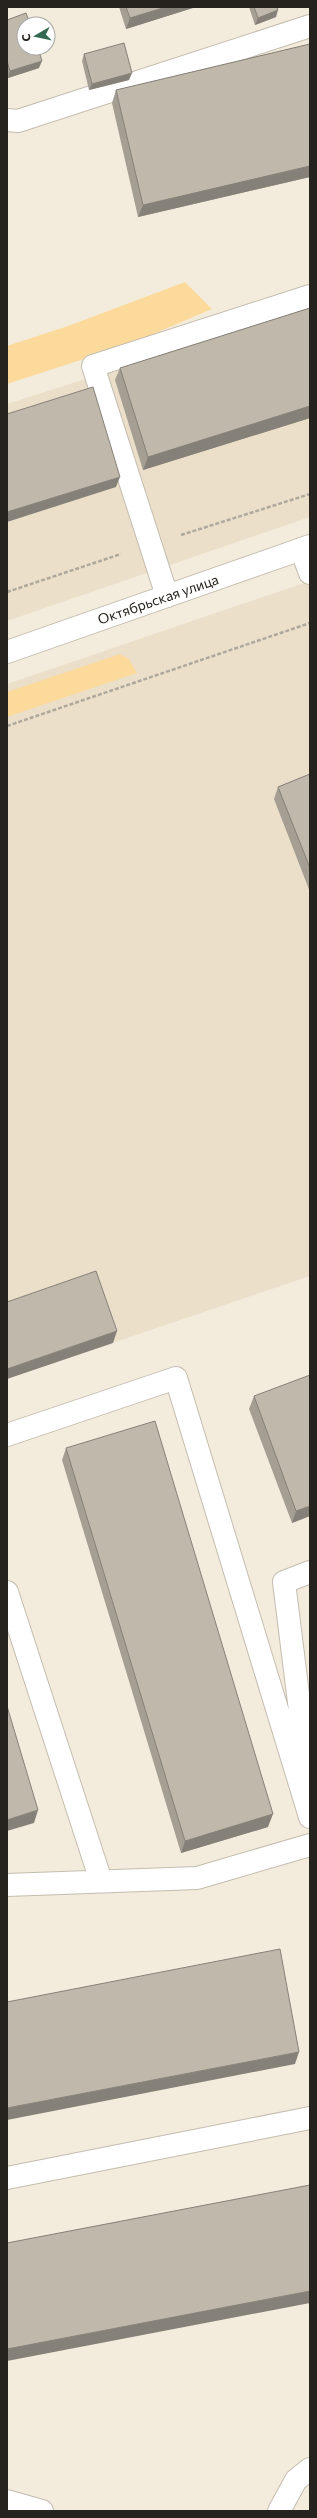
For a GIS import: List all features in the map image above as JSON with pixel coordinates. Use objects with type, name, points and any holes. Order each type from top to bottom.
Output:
[{"type":"main road","points":[[7,120],[18,121],[310,26]]},
{"type":"main road","points":[[167,596],[93,366],[310,296]]},
{"type":"main road","points":[[306,548],[310,573]]},
{"type":"main road","name":"Октябрьская улица","points":[[7,652],[306,548]]},
{"type":"main road","points":[[7,1435],[176,1378],[310,1817]]},
{"type":"main road","points":[[310,1572],[284,1582],[310,1790]]},
{"type":"main road","points":[[7,1592],[101,1881]]},
{"type":"main road","points":[[7,1885],[197,1878],[310,1845]]},
{"type":"main road","points":[[7,2178],[310,2118]]},
{"type":"main road","points":[[279,2511],[296,2480],[310,2469]]},
{"type":"main road","points":[[7,2501],[42,2511]]},
{"type":"path","points":[[7,726],[310,623]]},
{"type":"shaded area","points":[[185,282],[212,309],[130,344],[7,384],[7,346],[68,326]]},
{"type":"shaded area","points":[[310,307],[310,517],[7,621],[7,404]]},
{"type":"shaded area","points":[[310,581],[310,1276],[7,1379],[7,684]]},
{"type":"shaded area","points":[[120,654],[129,659],[137,673],[7,717],[7,692]]},
{"type":"building","points":[[126,7],[166,7],[130,18]]},
{"type":"building","points":[[254,7],[277,7],[278,10],[258,18]]},
{"type":"building","points":[[26,13],[27,16],[18,16]]},
{"type":"building","points":[[16,17],[16,56],[40,56],[42,61],[10,71],[7,61],[7,20]]},
{"type":"building","points":[[124,43],[132,73],[92,84],[84,54]]},
{"type":"building","points":[[310,44],[310,166],[143,205],[116,90]]},
{"type":"building","points":[[310,308],[310,406],[148,457],[120,368]]},
{"type":"building","points":[[93,387],[120,477],[7,512],[7,414]]},
{"type":"building","points":[[310,774],[310,868],[278,787]]},
{"type":"building","points":[[96,1271],[117,1331],[7,1369],[7,1302]]},
{"type":"building","points":[[310,1375],[310,1506],[296,1511],[254,1396]]},
{"type":"building","points":[[155,1421],[273,1814],[185,1841],[66,1448]]},
{"type":"building","points":[[7,1706],[38,1810],[7,1820]]},
{"type":"building","points":[[280,1949],[299,2052],[7,2108],[7,2002]]},
{"type":"building","points":[[310,2185],[310,2291],[7,2349],[7,2243]]}]
